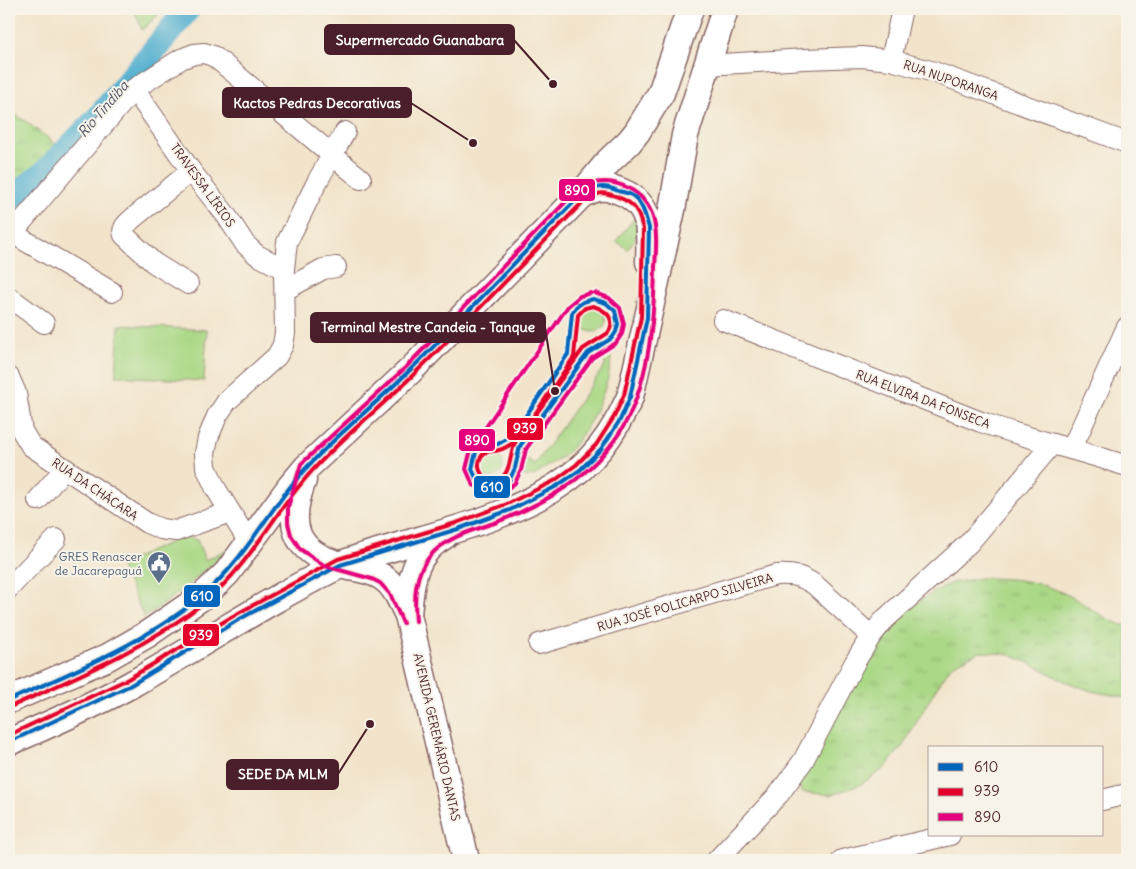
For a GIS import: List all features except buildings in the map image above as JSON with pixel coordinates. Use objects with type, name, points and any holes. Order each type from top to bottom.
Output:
[{"type":"main road","points":[[9,700],[108,656],[146,634],[202,596],[227,573],[307,467],[410,370],[581,195],[637,132],[661,93],[690,9]]},
{"type":"main road","points":[[9,742],[131,685],[238,620],[340,565],[458,529],[510,510],[556,486],[580,470],[601,449],[620,420],[630,397],[673,204],[684,135],[725,9]]},
{"type":"main road","points":[[581,195],[594,188],[606,186],[614,188],[633,196],[645,214],[649,228],[648,318]]},
{"type":"main road","name":"AVENIDA GEREMÁRIO DANTAS","points":[[307,467],[294,507],[294,522],[297,533],[309,550],[327,560],[340,565],[374,572],[384,578],[394,590],[408,615],[466,860]]},
{"type":"main road","name":"AVENIDA GEREMÁRIO DANTAS","points":[[408,615],[411,579],[418,561],[440,538],[458,529]]},
{"type":"street","points":[[891,60],[902,9]]},
{"type":"street","points":[[112,292],[10,235],[134,89],[181,59],[194,54],[213,56],[361,179]]},
{"type":"street","name":"RUA NUPORANGA","points":[[707,65],[824,58],[862,57],[891,60],[934,72],[1127,143]]},
{"type":"street","name":"TRAVESSA LÍRIOS","points":[[134,89],[245,244],[257,255],[284,269]]},
{"type":"street","points":[[250,544],[216,489],[206,467],[205,453],[208,438],[217,416],[227,401],[277,356],[283,345],[285,333],[284,269],[290,235],[331,155],[345,132]]},
{"type":"street","points":[[188,284],[154,264],[122,231],[132,219],[191,171]]},
{"type":"street","points":[[285,290],[323,269],[336,267]]},
{"type":"street","points":[[9,297],[44,323]]},
{"type":"street","name":"RUA ELVIRA DA FONSECA","points":[[723,320],[981,422],[1020,436],[1072,448],[1127,466]]},
{"type":"street","points":[[1072,448],[1127,327]]},
{"type":"street","name":"RUA DA CHÁCARA","points":[[9,377],[16,393],[15,436],[147,523],[161,529],[176,531],[230,512]]},
{"type":"street","points":[[717,860],[779,794],[803,761],[855,662],[871,636],[884,620],[969,543],[1052,444]]},
{"type":"street","points":[[38,500],[64,469]]},
{"type":"street","points":[[9,588],[56,539]]},
{"type":"street","name":"RUA JOSÉ POLICARPO SILVEIRA","points":[[539,644],[776,575],[788,574],[797,574],[815,585],[871,636]]},
{"type":"street","points":[[1104,800],[1127,794]]},
{"type":"street","points":[[842,860],[946,836]]},
{"type":"green space","points":[[134,9],[164,9],[142,30]]},
{"type":"green space","points":[[17,115],[57,145],[9,191],[9,152],[12,150],[9,140],[9,117]]},
{"type":"green space","points":[[635,218],[637,236],[628,249],[616,241]]},
{"type":"green space","points":[[593,306],[603,309],[606,319],[603,329],[593,332],[583,329],[580,319],[583,309]]},
{"type":"green space","points":[[119,325],[207,330],[204,381],[116,376]]},
{"type":"green space","points":[[610,348],[611,360],[605,388],[584,432],[565,455],[539,473],[529,477],[521,474],[522,466],[527,460],[535,465],[606,364],[595,357],[600,350]]},
{"type":"green space","points":[[490,452],[499,456],[503,465],[499,474],[490,478],[481,474],[477,465],[481,456]]},
{"type":"green space","name":"GRES Renascer de Jacarepaguá","points":[[184,536],[197,540],[205,560],[228,549],[188,585],[144,617],[120,565]]},
{"type":"green space","points":[[981,578],[1017,580],[1049,587],[1072,597],[1112,621],[1127,626],[1127,698],[1091,691],[1062,680],[1008,654],[979,652],[952,665],[935,690],[904,744],[885,768],[860,785],[831,795],[802,792],[797,782],[872,645],[894,619],[924,598],[951,583]]},
{"type":"waterway","name":"Rio Tindiba","points":[[9,200],[43,174],[98,118],[188,9]]},
{"type":"transit line","name":"890","points":[[403,623],[390,594],[380,583],[325,566],[300,549],[291,535],[288,523],[288,507],[301,464],[406,367],[577,190],[600,182],[612,182],[629,188],[641,197],[650,209],[654,220],[656,240],[653,309],[648,352],[638,395],[630,414],[608,448],[566,487],[515,515],[461,535],[437,549],[425,563],[418,578],[415,595],[416,621]]},
{"type":"transit line","name":"610","points":[[9,700],[110,654],[158,627],[203,595],[232,565],[308,466],[410,370],[581,195],[595,188],[603,187],[630,194],[636,199],[644,211],[649,228],[647,318],[630,397],[620,420],[601,449],[580,470],[557,486],[510,510],[458,529],[340,565],[238,620],[131,685],[9,742]]},
{"type":"transit line","name":"939","points":[[9,735],[128,679],[235,615],[338,559],[456,523],[507,504],[554,481],[576,465],[596,445],[614,417],[624,395],[641,317],[643,229],[640,217],[633,205],[605,193],[585,200],[435,353],[312,471],[236,571],[206,601],[161,633],[137,647],[88,672],[12,706]]},
{"type":"transit line","name":"890","points":[[591,293],[580,296],[568,306],[471,449],[466,469],[473,485],[491,493],[502,492],[515,483],[521,470],[526,449],[592,358],[616,343],[622,334],[624,324],[620,308],[609,298],[595,293]]},
{"type":"transit line","name":"610","points":[[593,299],[606,303],[615,311],[618,324],[616,332],[612,338],[588,353],[520,446],[515,468],[510,479],[500,486],[491,487],[477,480],[472,469],[476,452],[484,446],[498,444],[512,436],[568,354],[572,313],[583,302],[593,299]]},
{"type":"transit line","name":"939","points":[[593,306],[602,310],[611,319],[608,333],[583,349],[520,436],[574,357],[578,315],[585,308],[593,306]]},
{"type":"transit line","name":"939","points":[[516,441],[505,474],[500,479],[490,480],[486,478],[479,469],[481,457],[487,452],[503,449],[516,441]]},
{"type":"place","name":"Supermercado Guanabara","points":[[553,84]]},
{"type":"place","name":"Kactos Pedras Decorativas","points":[[473,143]]},
{"type":"place","name":"Terminal Mestre Candeia - Tanque","points":[[555,391]]},
{"type":"place","name":"GRES Renascer de Jacarepaguá","points":[[159,584]]},
{"type":"place","name":"SEDE DA MLM","points":[[370,724]]}]
